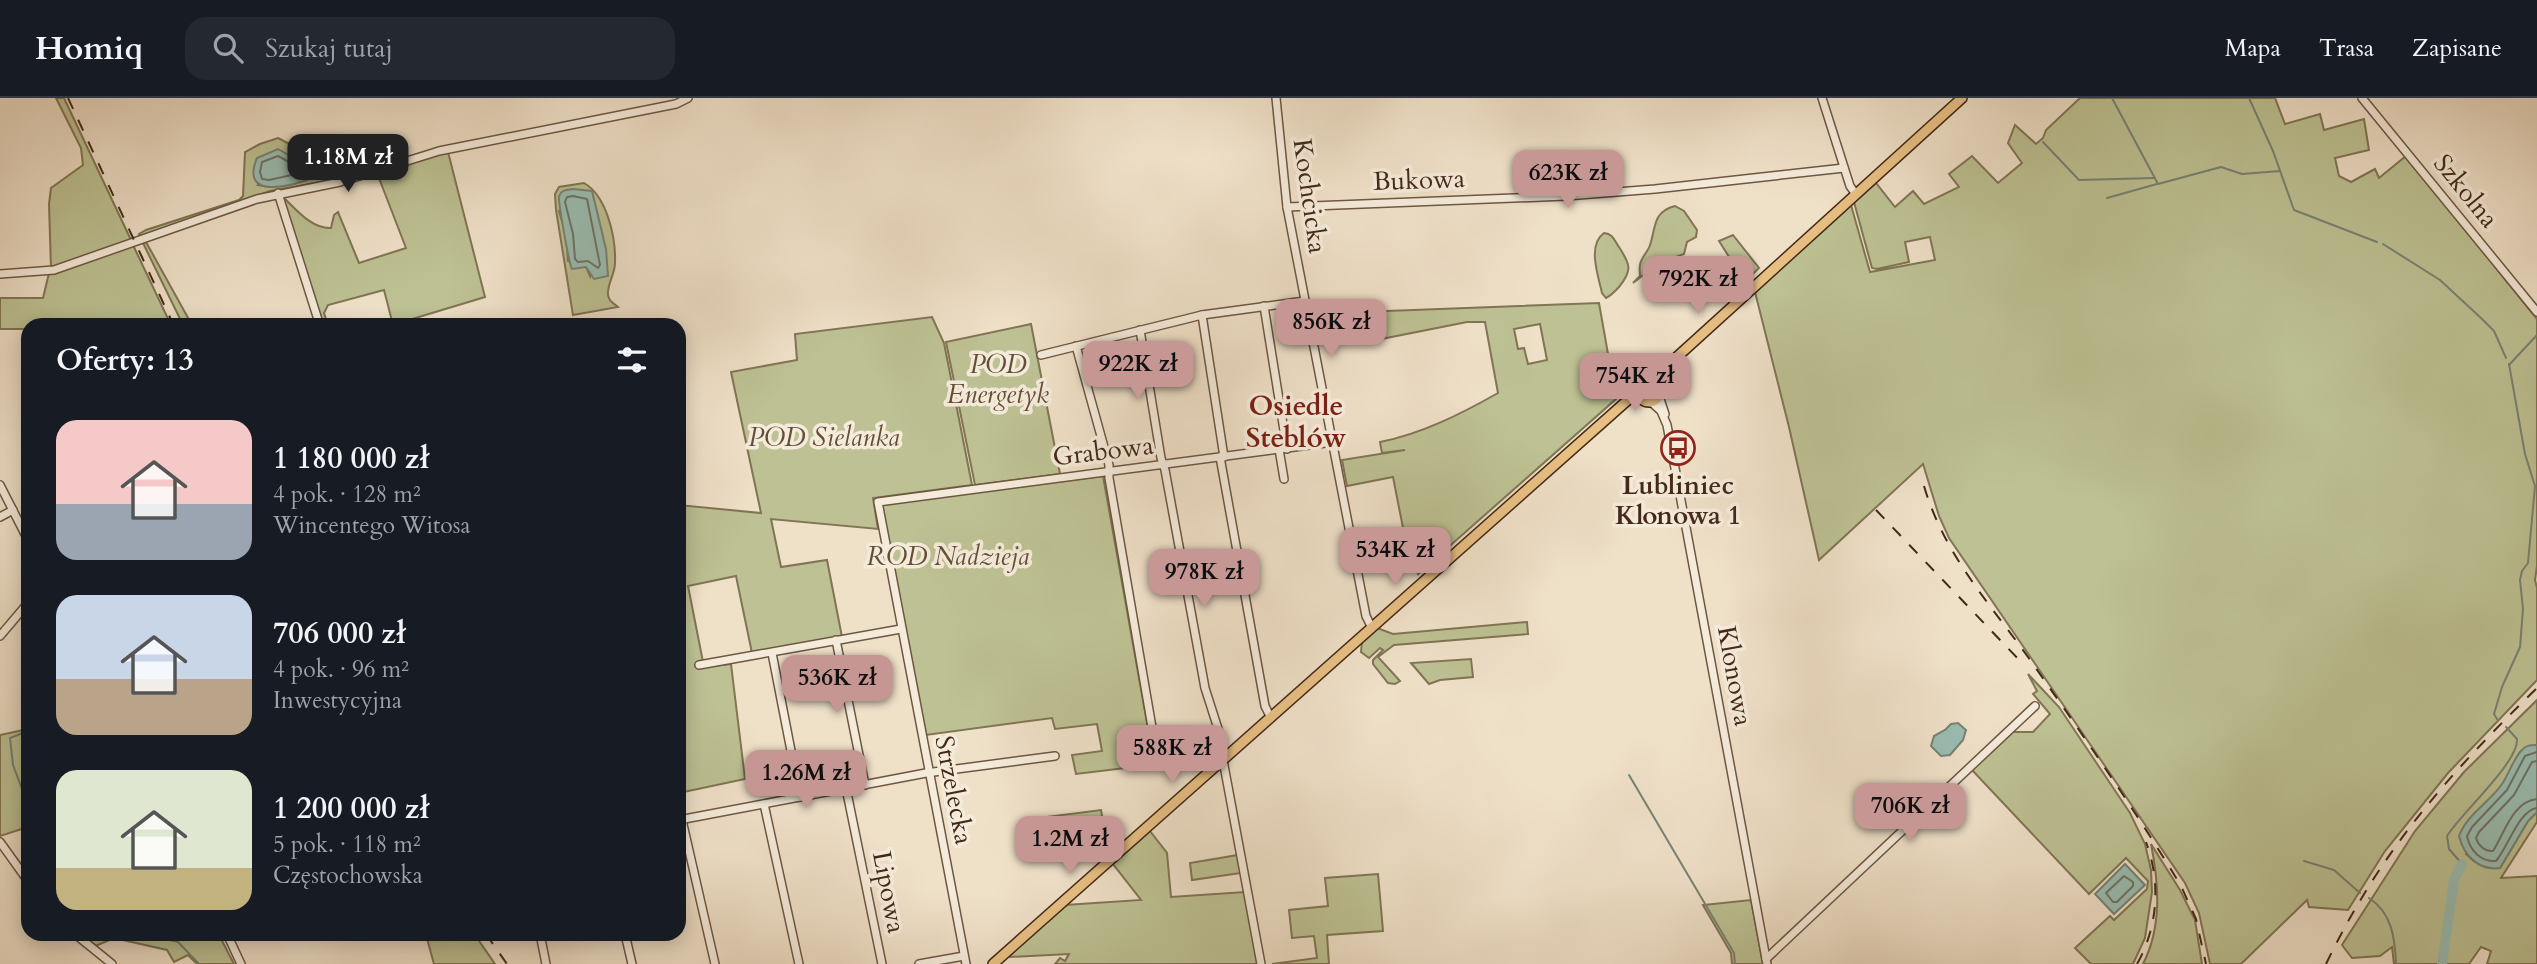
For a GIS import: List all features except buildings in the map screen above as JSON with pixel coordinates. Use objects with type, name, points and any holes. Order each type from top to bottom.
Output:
[{"type":"main road","points":[[1643,397],[1640,385],[1656,376],[1962,98]]},
{"type":"main road","points":[[1660,391],[1671,360]]},
{"type":"main road","points":[[1648,380],[1655,381],[1660,391]]},
{"type":"main road","points":[[993,964],[1613,412],[1660,391]]},
{"type":"street","points":[[0,274],[60,268],[278,193],[340,182],[450,149],[672,105],[688,98]]},
{"type":"street","name":"Kochcicka","points":[[1276,98],[1287,206],[1366,615],[1372,628]]},
{"type":"street","points":[[1822,98],[1850,186],[1855,193]]},
{"type":"street","name":"Szkolna","points":[[2362,98],[2537,312]]},
{"type":"street","name":"Bukowa","points":[[1287,206],[1566,196],[1844,168]]},
{"type":"street","points":[[278,193],[317,318]]},
{"type":"street","points":[[1041,355],[1202,315],[1305,301]]},
{"type":"street","points":[[1264,306],[1283,449],[1284,479]]},
{"type":"street","points":[[1202,315],[1222,457],[1265,706],[1271,718]]},
{"type":"street","points":[[1140,330],[1205,688],[1220,735],[1214,752]]},
{"type":"street","points":[[1076,346],[1109,471],[1153,733],[1157,739],[1164,742],[1220,735]]},
{"type":"street","points":[[1660,391],[1667,425]]},
{"type":"street","name":"Klonowa","points":[[1643,397],[1661,411],[1667,425],[1767,962]]},
{"type":"street","name":"Grabowa","points":[[879,501],[1333,442]]},
{"type":"street","points":[[0,485],[21,526]]},
{"type":"street","name":"Strzelecka","points":[[879,501],[965,960]]},
{"type":"street","points":[[0,517],[13,510]]},
{"type":"street","points":[[0,636],[21,611]]},
{"type":"street","points":[[699,665],[901,629]]},
{"type":"street","points":[[836,640],[865,785]]},
{"type":"street","points":[[772,653],[800,797]]},
{"type":"street","points":[[1767,962],[2035,706]]},
{"type":"street","points":[[1186,739],[1214,752],[1223,760],[1261,964]]},
{"type":"street","points":[[686,819],[929,772],[1055,756]]},
{"type":"street","name":"Lipowa","points":[[846,788],[882,964]]},
{"type":"street","points":[[764,804],[799,964]]},
{"type":"street","points":[[686,841],[715,964]]},
{"type":"street","points":[[0,842],[21,871]]},
{"type":"street","points":[[83,941],[111,964]]},
{"type":"street","points":[[230,941],[242,964]]},
{"type":"street","points":[[541,941],[546,964]]},
{"type":"street","points":[[627,941],[632,964]]},
{"type":"street","points":[[919,964],[965,960]]},
{"type":"green space","points":[[56,98],[64,98],[131,240],[51,268],[51,188],[83,165],[81,148]]},
{"type":"green space","points":[[2080,98],[2275,98],[2285,124],[2320,114],[2324,130],[2364,119],[2369,150],[2335,158],[2339,176],[2351,182],[2375,169],[2379,178],[2406,156],[2537,319],[2537,680],[2448,773],[2385,851],[2348,910],[2309,907],[2307,900],[2241,964],[2210,964],[2199,913],[2185,883],[1949,538],[1939,516],[1923,464],[1819,560],[1755,292],[1851,205],[1870,272],[1935,260],[1930,237],[1905,242],[1909,262],[1872,268],[1854,202],[1876,183],[1895,207],[1913,191],[1924,204],[1959,187],[1949,174],[1972,156],[1998,183],[2022,163],[2008,143],[2015,125],[2036,144],[2043,138],[2046,130]]},
{"type":"green space","points":[[278,138],[300,150],[323,170],[331,173],[393,163],[332,180],[270,191],[141,237],[139,234],[146,230],[239,200],[243,196],[245,152]],"holes":[[[293,156],[315,170],[315,177],[270,187],[258,185]]]},
{"type":"green space","points":[[448,152],[485,297],[416,318],[391,318],[384,290],[328,305],[324,313],[326,318],[320,318],[282,196],[304,217],[324,227],[331,228],[334,215],[338,212],[359,263],[406,248],[377,173]]},
{"type":"green space","points":[[584,183],[599,197],[604,207],[612,230],[615,253],[615,267],[608,295],[618,307],[573,315],[556,210],[555,194],[559,187]],"holes":[[[592,192],[598,218],[590,276],[586,267],[568,261],[566,235],[559,211]]]},
{"type":"green space","points":[[1675,206],[1684,211],[1697,230],[1696,237],[1687,242],[1684,254],[1659,263],[1633,283],[1640,276],[1640,263],[1649,248],[1656,221],[1662,212]]},
{"type":"green space","points":[[1604,233],[1613,238],[1626,258],[1628,267],[1623,281],[1606,298],[1602,293],[1595,261],[1596,245]]},
{"type":"green space","points":[[1733,235],[1759,268],[1745,282],[1719,241]]},
{"type":"green space","points":[[146,242],[188,318],[180,318],[143,243]]},
{"type":"green space","points":[[133,245],[168,318],[21,318],[21,329],[0,329],[0,298],[43,298],[49,273]]},
{"type":"green space","points":[[1599,303],[1616,399],[1418,574],[1404,533],[1393,477],[1347,486],[1342,460],[1405,450],[1382,453],[1380,442],[1411,434],[1440,422],[1498,393],[1485,322],[1467,322],[1356,344],[1355,340],[1350,341],[1345,315],[1360,312]],"holes":[[[1540,324],[1547,360],[1528,364],[1524,348],[1518,349],[1514,329]]]},
{"type":"green space","name":"POD Sielanka","points":[[932,317],[944,343],[972,485],[873,498],[878,529],[771,519],[781,567],[827,560],[842,637],[752,653],[736,576],[688,586],[704,667],[731,664],[745,779],[686,792],[686,506],[761,513],[731,372],[797,360],[795,334]]},
{"type":"green space","name":"POD Energetyk","points":[[1031,324],[1060,474],[975,485],[946,342]]},
{"type":"green space","name":"ROD Nadzieja","points":[[1103,476],[1149,734],[1162,743],[1186,744],[1175,746],[1158,757],[1156,754],[1142,766],[1076,774],[1072,755],[1102,751],[1097,724],[1055,729],[1052,718],[926,735],[882,507],[884,504]]},
{"type":"green space","points":[[1527,622],[1528,634],[1394,645],[1378,657],[1400,681],[1395,684],[1388,683],[1373,664],[1373,660],[1383,650],[1380,648],[1369,658],[1361,652],[1362,641],[1377,628],[1393,634]]},
{"type":"green space","points":[[1471,659],[1473,677],[1440,680],[1429,684],[1411,663]]},
{"type":"green space","points":[[2028,674],[2059,707],[2130,813],[2145,844],[2151,870],[2152,892],[2145,938],[2133,964],[2091,964],[2075,948],[2110,916],[2114,920],[2147,889],[2148,881],[2126,858],[2089,894],[1972,770],[2013,732],[2033,732],[2050,714],[2033,694],[2037,691]]},
{"type":"green space","points":[[2537,700],[2537,745],[2520,752],[2466,854],[2474,861],[2500,868],[2528,821],[2537,812],[2537,822],[2501,878],[2537,876],[2537,964],[2487,964],[2491,951],[2481,947],[2469,964],[2394,964],[2392,947],[2380,956],[2352,958],[2342,945],[2415,831],[2464,772]]},
{"type":"green space","points":[[21,730],[21,829],[0,836],[0,735]]},
{"type":"green space","points":[[1101,810],[1104,827],[1049,834],[1046,817]]},
{"type":"green space","points":[[1150,831],[1167,853],[1171,897],[1245,892],[1258,964],[1055,964],[1060,958],[1065,961],[1069,954],[1010,957],[1011,953],[1065,905],[1141,900],[1113,864]]},
{"type":"green space","points":[[2151,844],[2195,920],[2202,964],[2143,964],[2153,935],[2157,905]]},
{"type":"green space","points":[[1238,855],[1241,873],[1192,880],[1190,863]]},
{"type":"green space","points":[[1378,874],[1383,931],[1327,935],[1329,964],[1272,964],[1317,958],[1314,936],[1292,938],[1289,910],[1328,906],[1325,878]]},
{"type":"green space","points":[[1751,900],[1763,964],[1732,964],[1731,953],[1703,905]]},
{"type":"green space","points":[[85,941],[107,941],[93,947]]},
{"type":"green space","points":[[127,941],[222,941],[234,964],[197,964],[188,955],[174,962],[167,950]]},
{"type":"green space","points":[[428,941],[479,941],[495,964],[434,964]]},
{"type":"water","points":[[278,149],[315,170],[315,177],[294,184],[271,187],[255,180],[253,172],[257,158]]},
{"type":"water","points":[[562,191],[592,191],[606,249],[608,276],[594,279],[586,267],[572,269],[559,196]]},
{"type":"water","points":[[1958,723],[1966,730],[1963,740],[1950,755],[1941,756],[1931,746],[1934,736],[1951,724]]},
{"type":"water","points":[[2537,745],[2537,812],[2528,821],[2500,868],[2485,867],[2469,856],[2459,836],[2473,815],[2502,784],[2522,750],[2527,746]]},
{"type":"water","points":[[2125,864],[2145,885],[2114,914],[2095,894]]},
{"type":"waterway","points":[[2112,98],[2158,184],[2221,167],[2242,174],[2280,171]]},
{"type":"waterway","points":[[2249,98],[2273,151],[2294,210],[2377,242]]},
{"type":"waterway","points":[[2043,142],[2079,180],[2155,178]]},
{"type":"waterway","points":[[2107,198],[2157,184]]},
{"type":"waterway","points":[[2383,244],[2440,280],[2494,331],[2506,358]]},
{"type":"waterway","points":[[2509,365],[2537,335]]},
{"type":"waterway","points":[[2497,719],[2494,714],[2502,687],[2520,647],[2523,609],[2520,580],[2528,563],[2535,486],[2525,454],[2509,364]]},
{"type":"waterway","points":[[2462,864],[2449,849],[2447,836],[2509,761],[2517,739],[2506,727]]},
{"type":"waterway","points":[[21,734],[10,738],[13,765],[21,786]]},
{"type":"waterway","points":[[1629,775],[1734,953],[1735,964]]},
{"type":"waterway","points":[[2304,861],[2334,870],[2360,893]]},
{"type":"waterway","points":[[2442,964],[2454,880],[2462,864]]},
{"type":"waterway","points":[[2369,898],[2383,911],[2391,927],[2396,964]]},
{"type":"waterway","points":[[174,941],[178,942],[199,964]]},
{"type":"railway","points":[[68,98],[170,318]]},
{"type":"railway","points":[[1924,486],[1943,533],[1968,576],[2087,741],[2181,886],[2196,919],[2206,964]]},
{"type":"railway","points":[[1876,510],[2023,664]]},
{"type":"railway","points":[[2326,964],[2347,923],[2393,850],[2474,752],[2537,688]]},
{"type":"railway","points":[[2137,964],[2149,935],[2155,904],[2154,873],[2146,842]]},
{"type":"railway","points":[[491,941],[507,964]]},
{"type":"place","name":"Lubliniec Klonowa 1","points":[[1678,448]]},
{"type":"district","name":"Osiedle Steblów","points":[[1296,422]]}]
